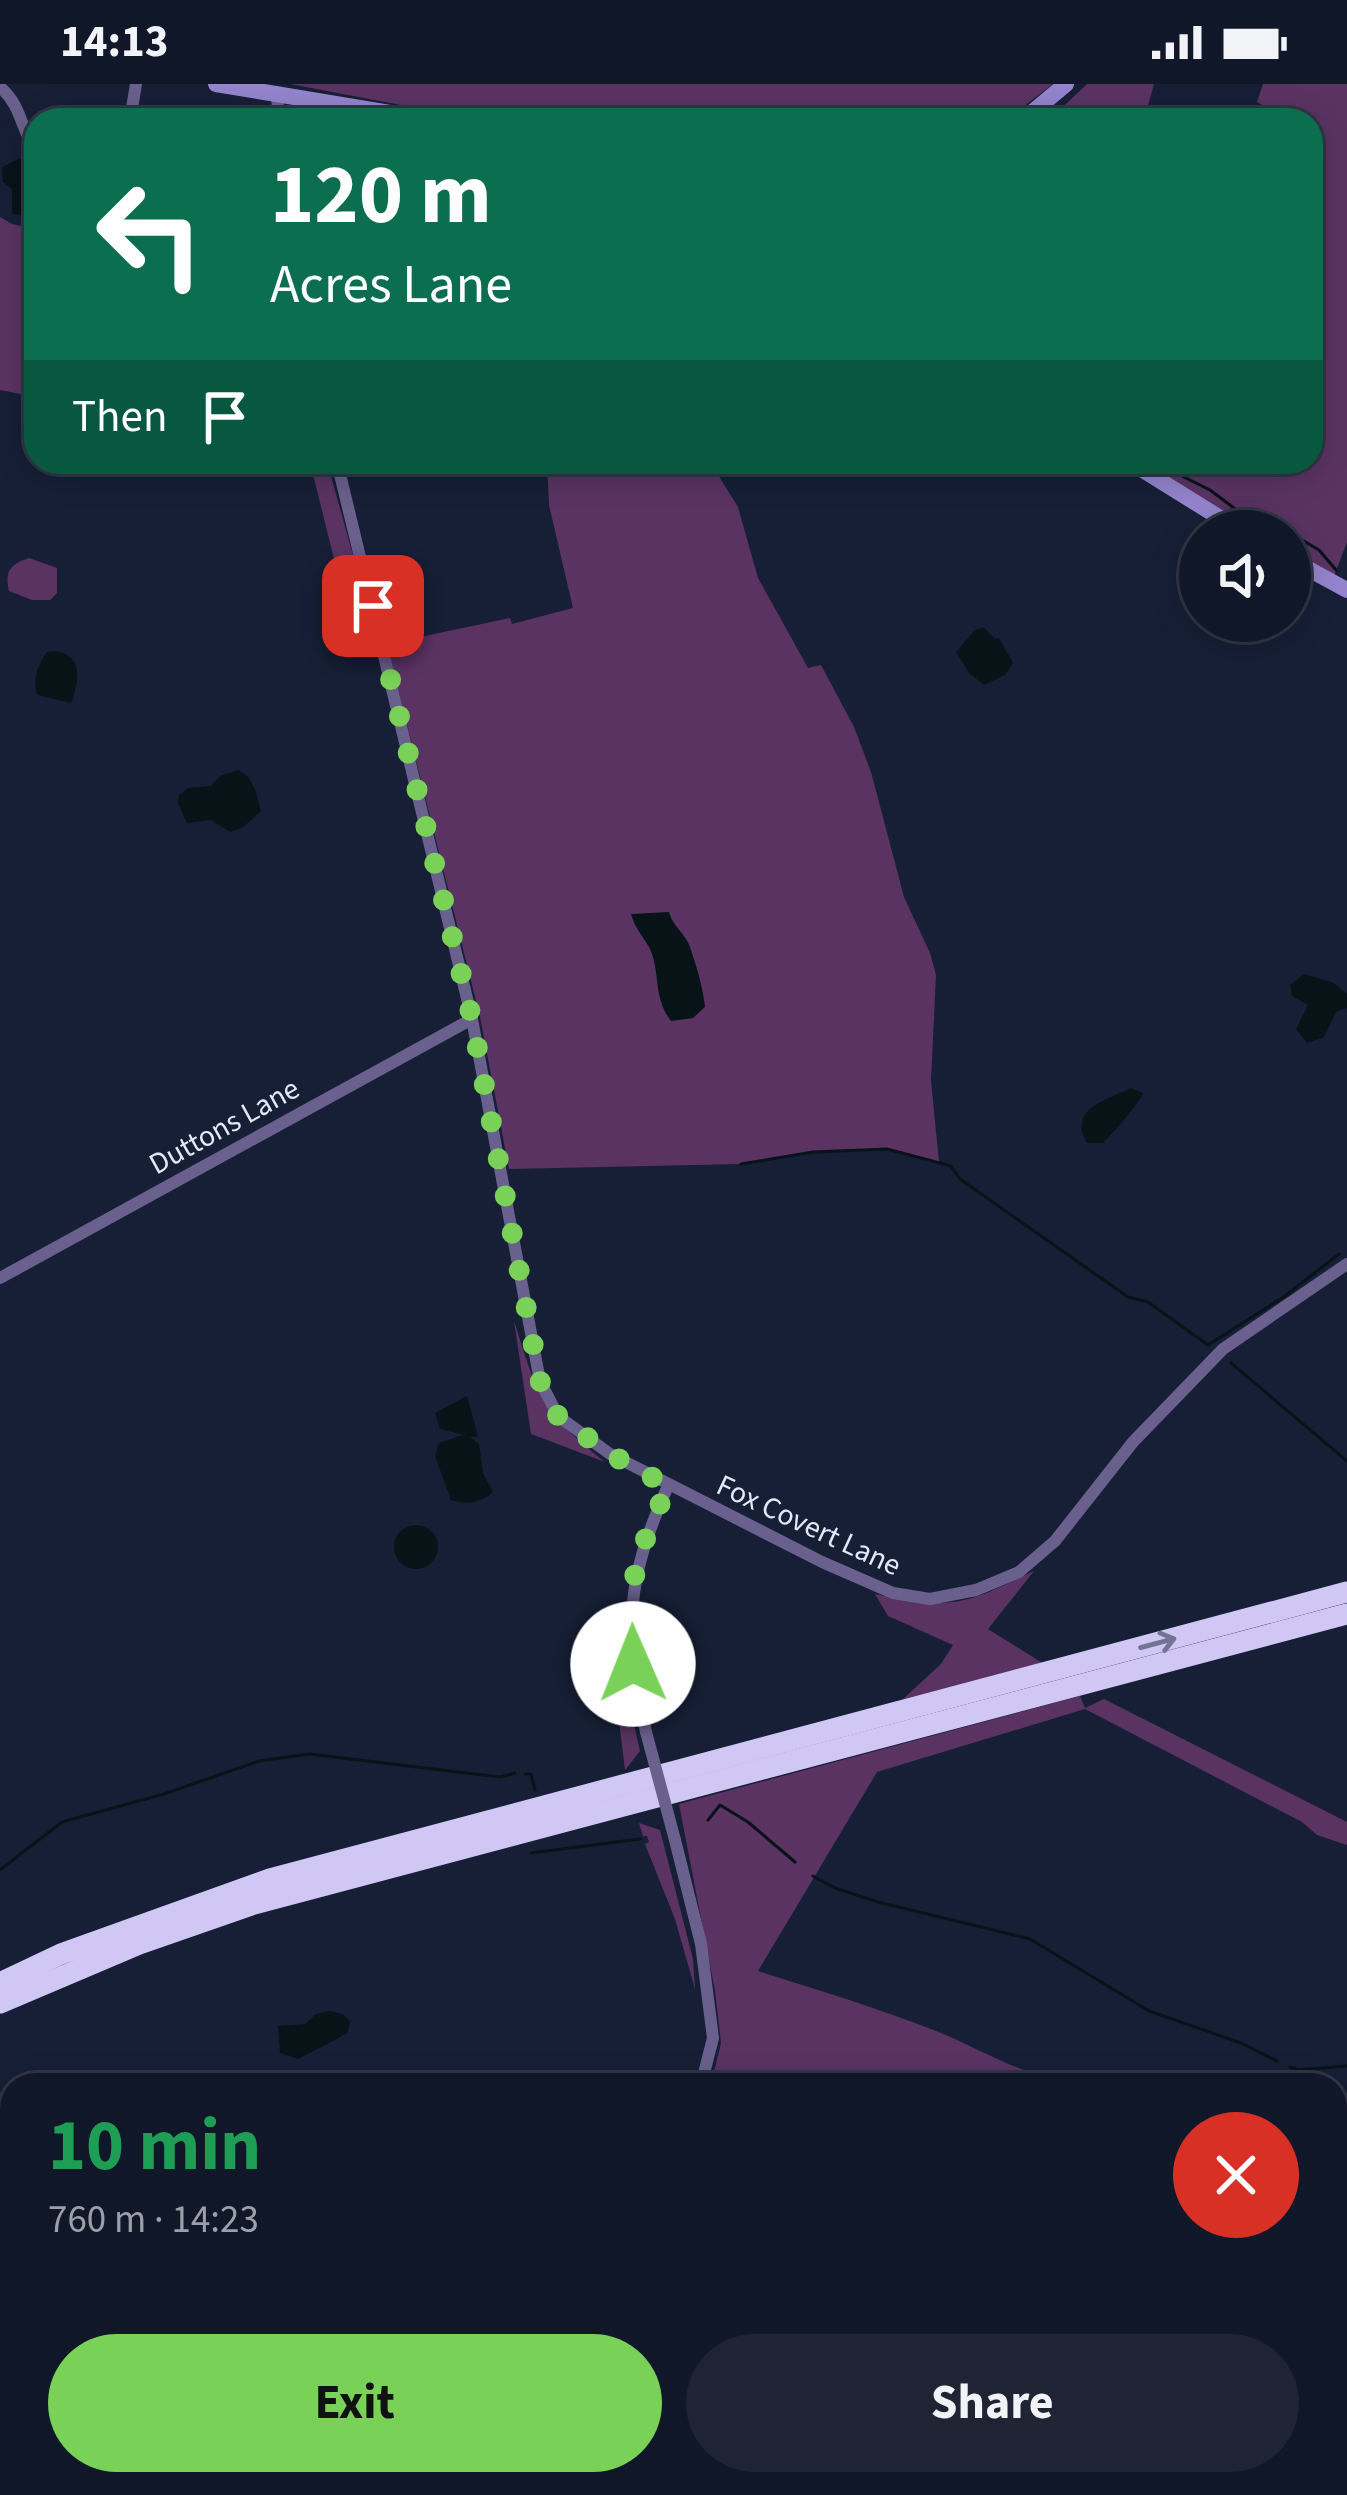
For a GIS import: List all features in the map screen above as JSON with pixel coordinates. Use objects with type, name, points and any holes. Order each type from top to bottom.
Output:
[{"type":"highway","points":[[0,1983],[82,1946],[270,1880],[1347,1592]]},
{"type":"highway","points":[[0,2003],[154,1939],[294,1893],[1347,1614]]},
{"type":"street","points":[[216,84],[365,108]]},
{"type":"street","points":[[1037,108],[1066,84]]},
{"type":"street","points":[[0,87],[24,122]]},
{"type":"street","points":[[276,92],[278,108]]},
{"type":"street","points":[[340,474],[472,1019],[540,1381],[558,1416],[610,1454],[668,1486]]},
{"type":"street","points":[[1149,474],[1207,510]]},
{"type":"street","points":[[1311,570],[1347,590]]},
{"type":"street","name":"Duttons Lane","points":[[0,1278],[472,1019]]},
{"type":"street","name":"Fox Covert Lane","points":[[704,2073],[712,2038],[701,1944],[633,1664],[631,1588],[668,1486],[893,1592],[930,1599],[976,1590],[1019,1572],[1055,1540],[1133,1442],[1223,1349],[1347,1264]]},
{"type":"shaded area","points":[[290,84],[1053,84],[1022,108],[417,108]]},
{"type":"shaded area","points":[[1087,84],[1154,84],[1147,108],[1062,108]]},
{"type":"shaded area","points":[[1263,84],[1347,84],[1347,542],[1333,579],[1311,567],[1311,510],[1214,510],[1155,474],[1323,474],[1323,108],[1267,108],[1257,102]]},
{"type":"shaded area","points":[[24,161],[24,215],[12,214],[12,189],[3,182],[2,167]]},
{"type":"shaded area","points":[[0,217],[24,226],[24,395],[0,390]]},
{"type":"shaded area","points":[[313,474],[330,474],[356,566],[336,567]]},
{"type":"shaded area","points":[[548,474],[717,474],[738,507],[758,578],[808,668],[821,665],[854,727],[871,772],[904,897],[930,953],[936,975],[931,1081],[939,1162],[887,1149],[813,1152],[741,1164],[509,1169],[480,1017],[387,644],[510,618],[512,624],[573,608],[549,505]]},
{"type":"shaded area","points":[[29,558],[57,568],[57,593],[50,600],[32,600],[9,591],[10,569]]},
{"type":"shaded area","points":[[984,627],[999,638],[1013,663],[1005,675],[984,685],[969,673],[956,652],[975,630]]},
{"type":"shaded area","points":[[55,651],[75,663],[71,703],[37,695],[39,667],[47,652]]},
{"type":"shaded area","points":[[238,770],[251,782],[261,811],[230,832],[211,820],[187,823],[179,795],[188,788],[211,786],[220,776]]},
{"type":"shaded area","points":[[669,912],[690,947],[705,1007],[693,1018],[671,1021],[661,1002],[653,956],[631,914]]},
{"type":"shaded area","points":[[1304,974],[1334,983],[1347,994],[1347,1008],[1336,1012],[1324,1037],[1307,1043],[1296,1029],[1308,1005],[1292,996],[1290,985]]},
{"type":"shaded area","points":[[1131,1088],[1143,1093],[1131,1111],[1103,1143],[1087,1143],[1082,1131],[1086,1114]]},
{"type":"shaded area","points":[[514,1321],[530,1369],[554,1415],[605,1462],[531,1434]]},
{"type":"shaded area","points":[[467,1396],[478,1436],[470,1437],[479,1444],[483,1473],[493,1492],[468,1503],[451,1500],[435,1456],[439,1443],[464,1435],[440,1429],[435,1413]]},
{"type":"shaded area","points":[[416,1525],[432,1531],[438,1547],[432,1563],[416,1569],[400,1563],[394,1547],[400,1531]]},
{"type":"shaded area","points":[[1034,1571],[988,1629],[1044,1664],[903,1699],[941,1664],[953,1645],[888,1616],[875,1594],[923,1602],[958,1601]]},
{"type":"shaded area","points":[[614,1639],[622,1639],[622,1672],[640,1751],[625,1770],[616,1696]]},
{"type":"shaded area","points":[[1080,1696],[1085,1708],[1104,1699],[1347,1822],[1347,1845],[1317,1835],[1302,1822],[1085,1709],[877,1772],[758,1971],[914,2023],[1034,2073],[714,2073],[721,2043],[715,1991],[679,1804]]},
{"type":"shaded area","points":[[639,1823],[660,1830],[693,1959],[695,1989],[675,1919],[645,1844],[647,1836]]},
{"type":"shaded area","points":[[329,2011],[343,2014],[350,2022],[348,2033],[298,2059],[280,2053],[278,2026],[305,2024]]},
{"type":"waterway","points":[[1178,474],[1237,510]]},
{"type":"waterway","points":[[1311,545],[1336,570]]},
{"type":"waterway","points":[[741,1164],[813,1152],[887,1149],[951,1166],[960,1179],[1128,1297],[1148,1302],[1208,1345],[1285,1296],[1339,1254]]},
{"type":"waterway","points":[[1231,1363],[1347,1461]]},
{"type":"waterway","points":[[0,1870],[62,1822],[259,1761],[309,1754],[500,1777],[515,1773]]},
{"type":"waterway","points":[[525,1774],[531,1774],[535,1790]]},
{"type":"waterway","points":[[708,1820],[720,1805],[795,1862]]},
{"type":"waterway","points":[[531,1853],[640,1839]]},
{"type":"waterway","points":[[813,1876],[878,1902],[1030,1939],[1149,2011],[1241,2043],[1277,2061]]},
{"type":"waterway","points":[[1290,2067],[1347,2066]]},
{"type":"route","points":[[373,606],[472,1019],[540,1381],[558,1416],[610,1454],[668,1486],[631,1588],[633,1664]]}]
